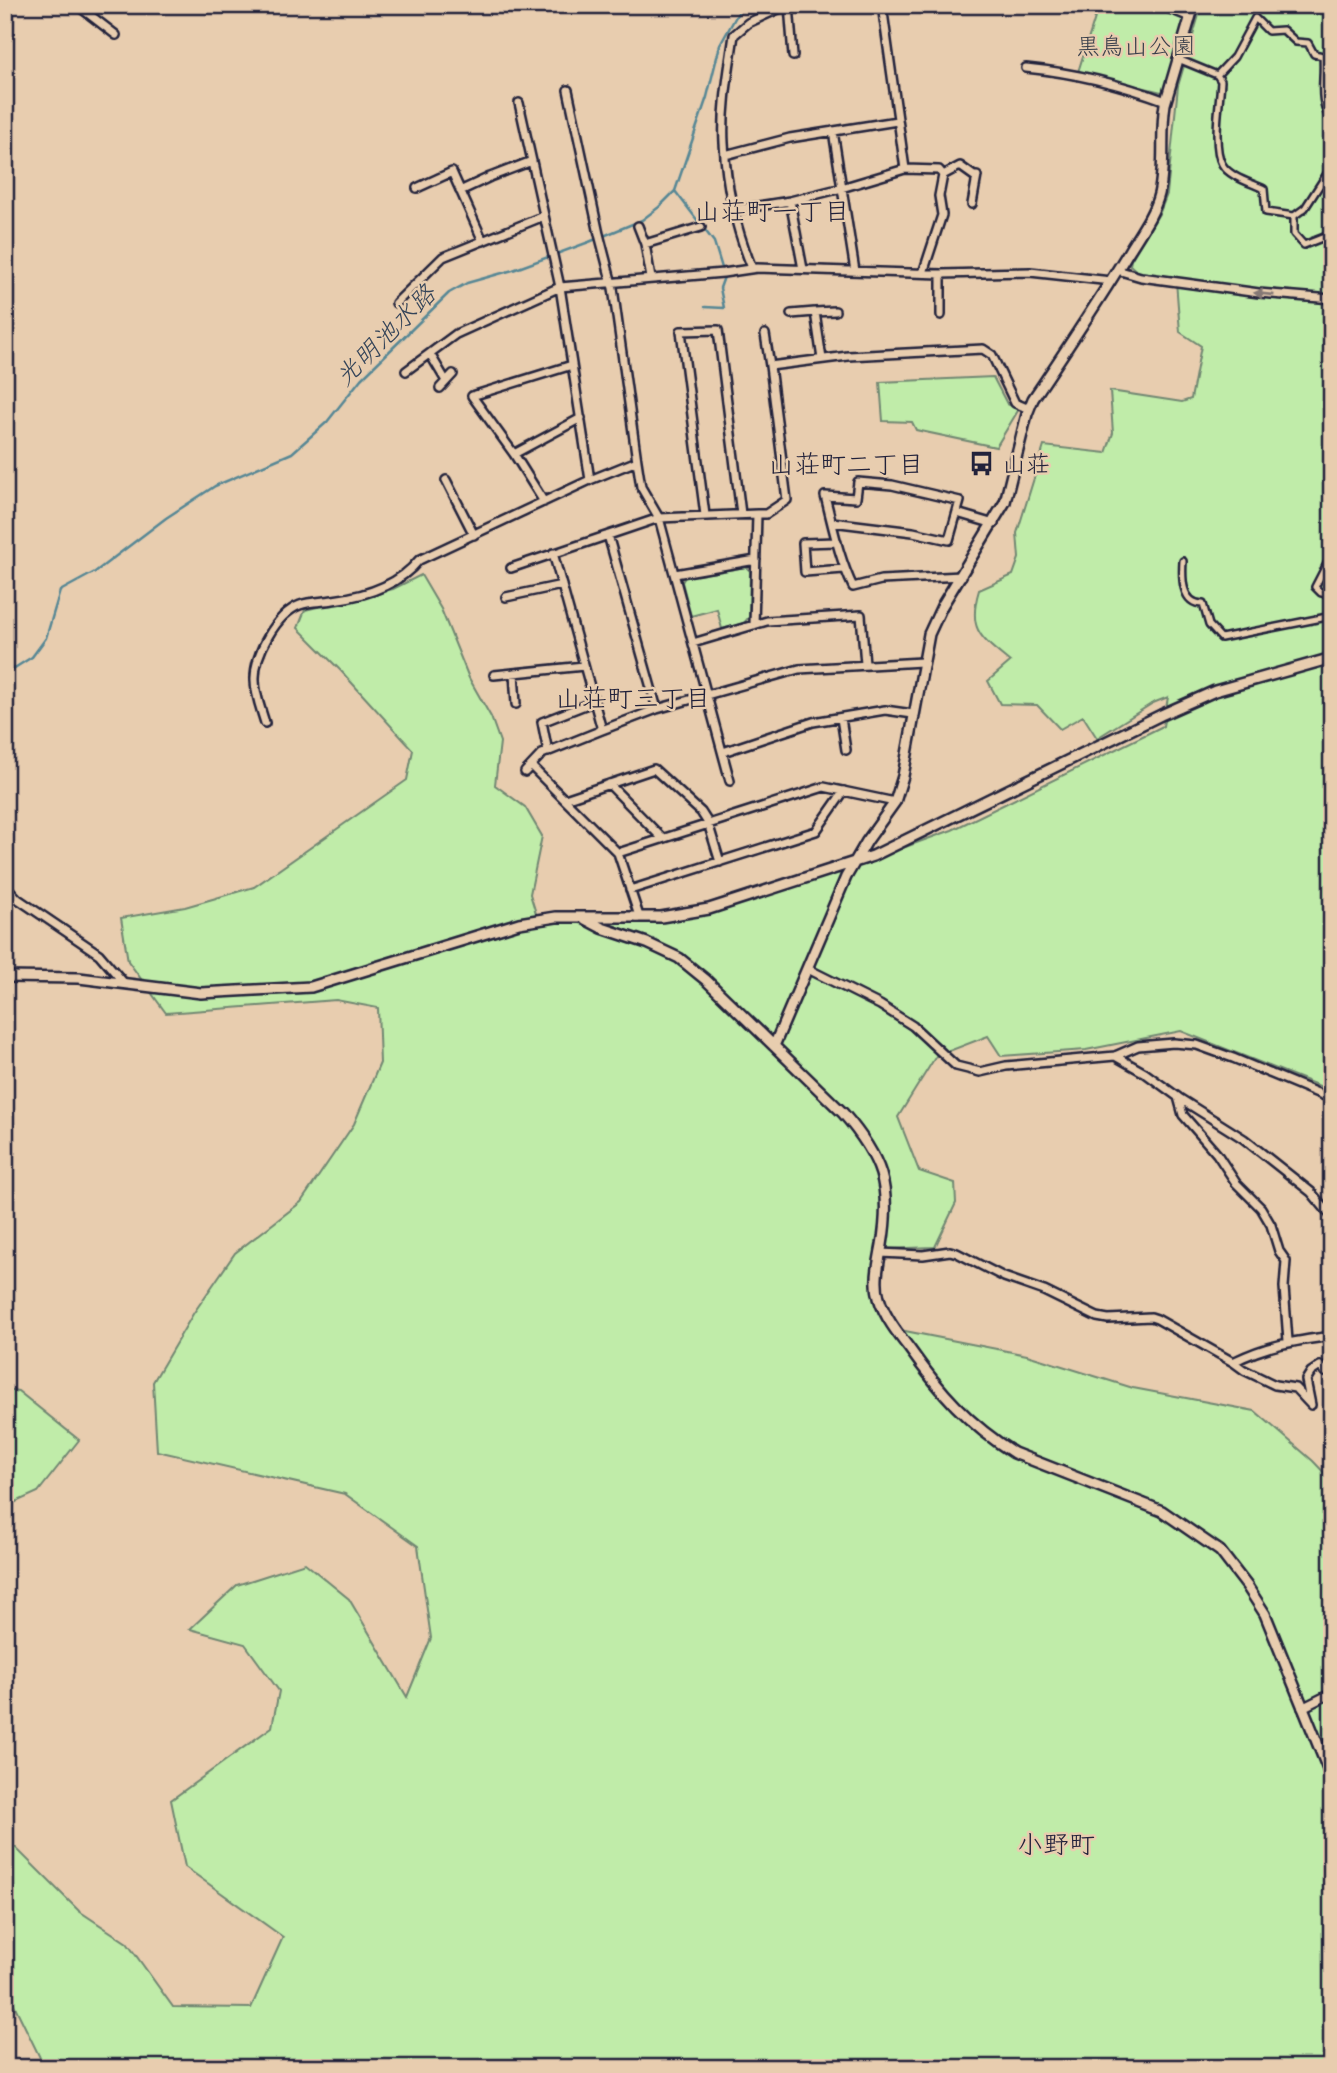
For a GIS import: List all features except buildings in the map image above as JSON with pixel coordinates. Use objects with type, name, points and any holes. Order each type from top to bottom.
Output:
[{"type":"street","points":[[77,5],[116,36]]},
{"type":"street","points":[[752,268],[733,210],[725,155],[725,102],[734,35],[748,23],[788,5],[788,47],[793,56]]},
{"type":"street","points":[[882,5],[905,169]]},
{"type":"street","points":[[1160,5],[1190,17]]},
{"type":"street","points":[[774,1046],[853,863],[895,802],[929,634],[1005,502],[1033,399],[1111,281],[1158,198],[1163,163],[1162,120],[1194,5]]},
{"type":"street","points":[[1217,75],[1234,57],[1255,18],[1268,31],[1283,30],[1296,42],[1308,43],[1314,54],[1323,56],[1321,86],[1324,109],[1332,125]]},
{"type":"street","points":[[1177,59],[1217,75],[1221,81],[1218,150],[1222,166],[1264,189],[1266,212],[1294,216],[1305,208],[1332,166]]},
{"type":"street","points":[[1026,68],[1097,78],[1166,100]]},
{"type":"street","points":[[568,90],[611,282],[641,487],[659,519],[730,781]]},
{"type":"street","points":[[519,103],[560,287],[590,480]]},
{"type":"street","points":[[725,155],[790,138],[897,121]]},
{"type":"street","points":[[833,131],[855,271]]},
{"type":"street","points":[[460,191],[532,160]]},
{"type":"street","points":[[943,175],[960,166],[977,176],[987,175]]},
{"type":"street","points":[[733,210],[790,201],[905,169],[939,170],[943,175],[939,196],[942,215],[923,273]]},
{"type":"street","points":[[417,188],[452,172],[482,242]]},
{"type":"street","points":[[972,204],[977,176]]},
{"type":"street","points":[[790,201],[803,269]]},
{"type":"street","points":[[396,303],[443,257],[544,216]]},
{"type":"street","points":[[1294,216],[1294,234],[1304,245],[1332,234]]},
{"type":"street","points":[[638,226],[645,244],[651,278]]},
{"type":"street","points":[[645,244],[701,227]]},
{"type":"street","points":[[406,371],[456,334],[560,287],[723,273],[752,268],[941,274],[1030,272],[1111,281]]},
{"type":"street","points":[[1117,270],[1141,277],[1259,293],[1332,299]]},
{"type":"street","points":[[941,274],[941,315]]},
{"type":"street","points":[[791,314],[835,311]]},
{"type":"street","points":[[815,312],[822,359]]},
{"type":"street","points":[[705,515],[681,331],[718,330],[741,514]]},
{"type":"street","points":[[511,568],[659,519],[766,514],[787,500],[765,334]]},
{"type":"street","points":[[770,366],[822,359],[983,349],[995,360],[1015,403],[1029,409]]},
{"type":"street","points":[[430,354],[443,385],[453,374]]},
{"type":"street","points":[[995,360],[1004,356]]},
{"type":"street","points":[[544,502],[514,454],[471,396],[572,365]]},
{"type":"street","points":[[773,393],[784,391]]},
{"type":"street","points":[[514,454],[581,418]]},
{"type":"street","points":[[265,723],[257,693],[256,671],[268,638],[280,619],[300,605],[337,600],[386,587],[405,575],[419,561],[590,480],[637,461]]},
{"type":"street","points":[[782,462],[793,461]]},
{"type":"street","points":[[446,481],[474,535]]},
{"type":"street","points":[[832,522],[913,532],[949,540],[960,501],[892,485],[858,482],[856,498],[825,496],[844,569],[852,587],[881,580],[962,576]]},
{"type":"street","points":[[957,513],[994,524]]},
{"type":"street","points":[[754,625],[757,514]]},
{"type":"street","points":[[608,535],[657,709]]},
{"type":"street","points":[[837,542],[803,543],[805,572],[844,569]]},
{"type":"street","points":[[553,553],[602,730]]},
{"type":"street","points":[[1332,554],[1315,587],[1321,593],[1332,592]]},
{"type":"street","points":[[675,574],[756,560]]},
{"type":"street","points":[[1183,561],[1182,578],[1186,596],[1197,604],[1203,604],[1209,625],[1221,638],[1332,617]]},
{"type":"street","points":[[506,597],[562,586]]},
{"type":"street","points":[[693,643],[767,621],[861,615],[865,664]]},
{"type":"street","points":[[5,977],[79,978],[201,993],[311,987],[519,923],[556,917],[637,918],[709,909],[887,850],[1215,691],[1332,658]]},
{"type":"street","points":[[637,918],[638,913],[618,853],[565,799],[528,769],[542,754],[657,709],[799,669],[922,662]]},
{"type":"street","points":[[494,675],[584,666]]},
{"type":"street","points":[[514,673],[516,704]]},
{"type":"street","points":[[548,752],[542,722],[593,702]]},
{"type":"street","points":[[723,752],[813,722],[885,710],[913,714]]},
{"type":"street","points":[[841,718],[846,750]]},
{"type":"street","points":[[565,799],[654,769],[701,812],[708,823],[720,862]]},
{"type":"street","points":[[609,784],[662,838]]},
{"type":"street","points":[[618,853],[824,787],[895,802]]},
{"type":"street","points":[[630,890],[816,831],[844,791]]},
{"type":"street","points":[[5,885],[19,899],[99,954],[124,983]]},
{"type":"street","points":[[583,918],[679,958],[706,980],[861,1134],[875,1156],[884,1180],[886,1216],[877,1268],[879,1298],[895,1329],[938,1389],[958,1411],[993,1440],[1014,1453],[1161,1511],[1220,1551],[1265,1614],[1332,1779]]},
{"type":"street","points":[[808,969],[913,1026],[956,1066],[980,1072],[1006,1066],[1115,1056],[1138,1046],[1174,1043],[1197,1045],[1332,1099]]},
{"type":"street","points":[[1115,1056],[1244,1139],[1311,1192],[1332,1217]]},
{"type":"street","points":[[1178,1097],[1183,1115],[1217,1154],[1236,1183],[1261,1208],[1271,1226],[1279,1251],[1286,1261],[1284,1287],[1288,1341]]},
{"type":"street","points":[[880,1253],[923,1255],[950,1251],[1097,1317],[1157,1319],[1244,1370],[1275,1385],[1295,1388],[1311,1405],[1306,1380],[1311,1372],[1320,1366],[1325,1372],[1332,1365]]},
{"type":"street","points":[[1233,1362],[1266,1346],[1332,1336]]},
{"type":"street","points":[[1302,1708],[1332,1693]]},
{"type":"green space","name":"黒鳥山公園","points":[[1099,5],[1188,5],[1163,98],[1162,92],[1078,72]]},
{"type":"green space","points":[[1202,5],[1332,5],[1332,1091],[1181,1031],[1086,1050],[1001,1056],[988,1036],[936,1056],[898,1117],[919,1171],[955,1183],[956,1203],[935,1247],[881,1249],[879,1298],[895,1329],[1027,1355],[1133,1388],[1255,1411],[1332,1481],[1332,1733],[1326,1745],[1332,1750],[1332,2068],[45,2068],[5,1986],[5,1841],[15,1847],[79,1911],[127,1943],[173,2007],[251,2008],[283,1937],[185,1867],[171,1800],[272,1727],[279,1691],[245,1644],[190,1629],[237,1585],[305,1563],[349,1599],[407,1697],[431,1638],[418,1546],[345,1494],[157,1451],[153,1382],[193,1314],[235,1253],[301,1202],[354,1124],[380,1063],[378,1008],[336,1000],[166,1013],[128,961],[121,918],[185,907],[254,887],[407,780],[413,750],[298,628],[305,610],[393,589],[421,575],[441,609],[469,678],[491,717],[500,742],[495,785],[525,807],[542,836],[530,894],[539,923],[623,922],[704,913],[820,878],[952,830],[1163,726],[1168,697],[1153,703],[1097,738],[1083,716],[1060,729],[1037,705],[1000,704],[988,681],[1010,662],[984,639],[976,624],[975,615],[979,590],[1013,575],[1019,558],[1017,533],[1044,446],[1106,453],[1113,433],[1110,391],[1182,402],[1191,399],[1201,346],[1180,332],[1176,281],[1142,276],[1130,265],[1160,212],[1167,194],[1178,86]]},
{"type":"green space","points":[[993,377],[1007,404],[1019,409],[996,447],[916,430],[912,422],[883,421],[880,382]]},
{"type":"green space","points":[[746,567],[750,571],[749,617],[744,623],[722,629],[717,609],[691,616],[682,582],[685,577]]},
{"type":"green space","points":[[5,1389],[18,1391],[79,1440],[38,1492],[5,1507]]},
{"type":"waterway","name":"光明池水路","points":[[5,674],[32,657],[46,638],[60,591],[95,572],[166,518],[215,486],[292,453],[327,422],[361,379],[449,293],[467,283],[513,270],[589,242],[642,220],[659,207],[675,191],[707,97],[720,45],[745,5]]},
{"type":"waterway","points":[[675,191],[714,242],[722,268]]},
{"type":"waterway","points":[[705,307],[724,308],[720,288],[724,277]]},
{"type":"place","name":"山荘","points":[[982,464]]},
{"type":"district","name":"山荘町一丁目","points":[[772,211]]},
{"type":"district","name":"山荘町二丁目","points":[[846,464]]},
{"type":"district","name":"山荘町三丁目","points":[[633,698]]},
{"type":"district","name":"小野町","points":[[1056,1844]]}]
